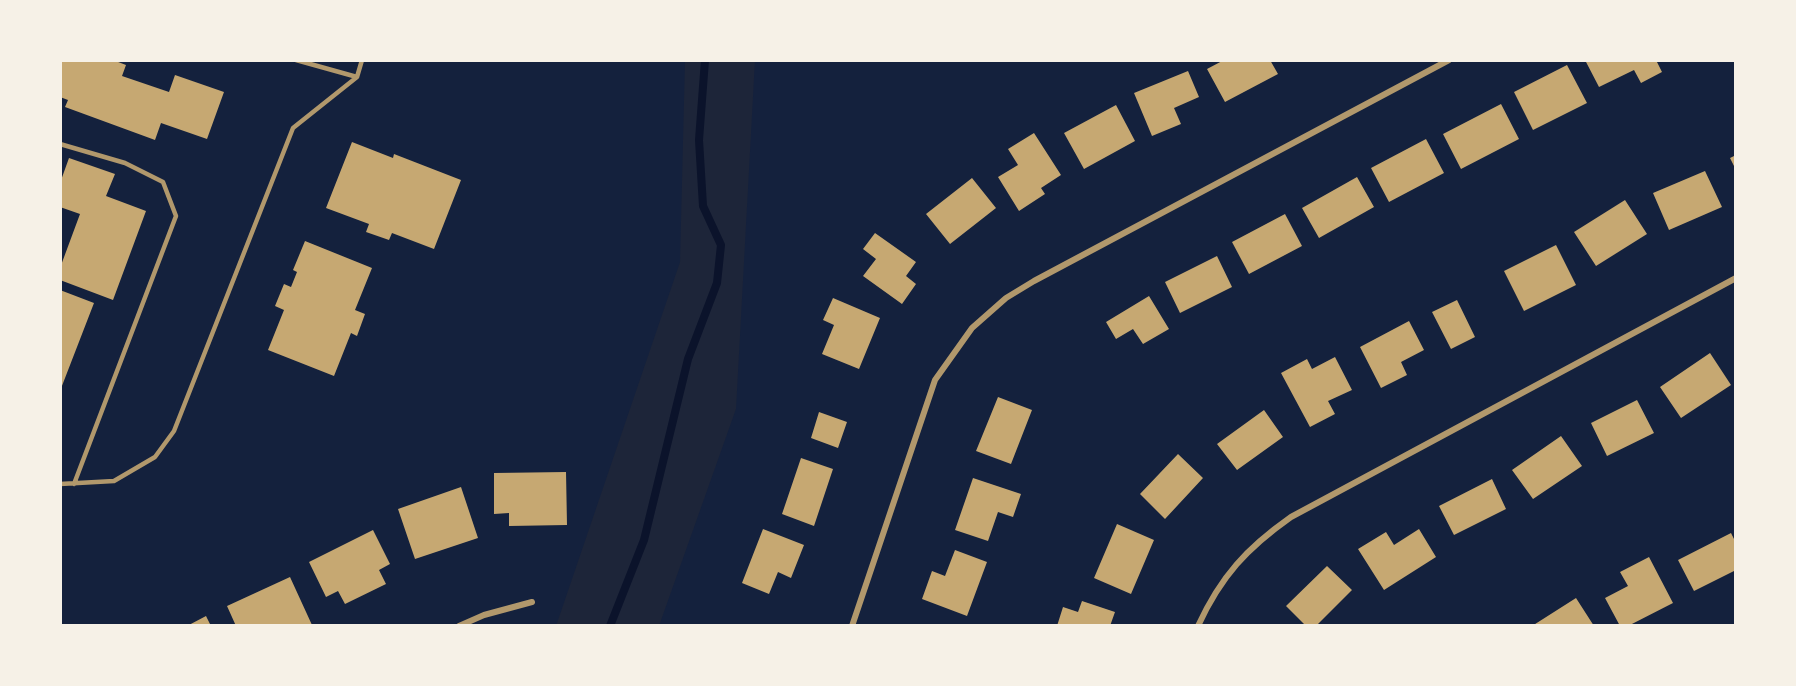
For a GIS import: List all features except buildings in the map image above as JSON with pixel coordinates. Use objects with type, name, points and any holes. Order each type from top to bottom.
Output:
[{"type":"street","points":[[852,626],[935,380],[972,328],[1006,298],[1034,281],[1449,60]]},
{"type":"street","points":[[1198,626],[1210,601],[1235,564],[1260,539],[1291,517],[1736,278]]},
{"type":"street","points":[[459,626],[484,615],[532,602]]},
{"type":"lane","points":[[296,60],[357,77]]},
{"type":"lane","points":[[60,484],[114,481],[155,458],[174,431],[293,128],[357,77],[362,60]]},
{"type":"lane","points":[[60,144],[125,163],[163,182],[176,216],[74,484]]},
{"type":"shaded area","points":[[685,60],[755,60],[736,409],[659,626],[556,626],[680,262]]},
{"type":"waterway","points":[[610,626],[644,540],[688,359],[717,283],[721,245],[703,206],[699,140],[705,60]]}]
